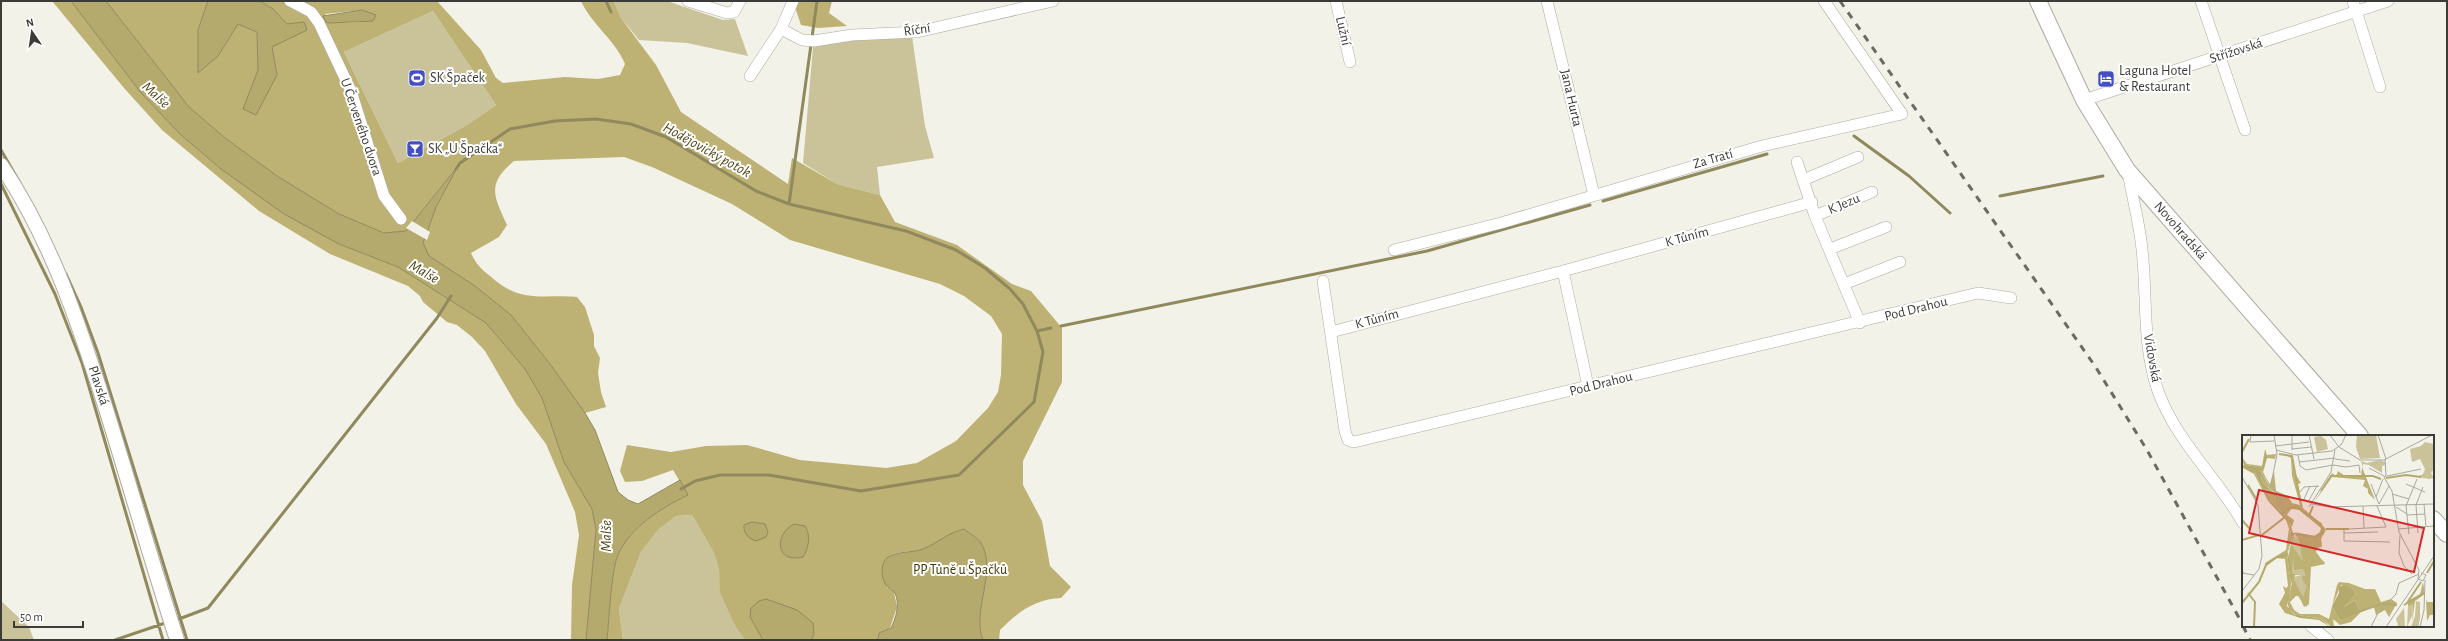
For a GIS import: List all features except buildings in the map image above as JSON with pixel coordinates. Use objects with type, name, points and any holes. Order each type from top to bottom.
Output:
[{"type":"main road","name":"Novohradská","points":[[2038,1],[2084,100],[2127,170],[2359,435]]},
{"type":"main road","points":[[2434,520],[2447,534]]},
{"type":"street","name":"U Červeného dvora","points":[[290,1],[311,12],[320,23],[351,91],[384,196],[401,219]]},
{"type":"street","points":[[688,1],[727,13],[734,12],[740,1]]},
{"type":"street","points":[[750,76],[781,29],[794,1]]},
{"type":"street","name":"Říční","points":[[781,29],[802,40],[814,41],[852,35],[917,32],[1053,1]]},
{"type":"street","name":"Lužní","points":[[1336,1],[1350,62]]},
{"type":"street","name":"Jana Hurta","points":[[1547,1],[1594,195]]},
{"type":"street","name":"Za Tratí","points":[[1394,250],[1501,223],[1762,146],[1902,114],[1824,1]]},
{"type":"street","points":[[2200,1],[2245,130]]},
{"type":"street","name":"Střížovská","points":[[2084,100],[2219,56],[2354,6],[2388,1]]},
{"type":"street","points":[[2354,6],[2380,87]]},
{"type":"street","points":[[1803,180],[1858,158]]},
{"type":"street","name":"K Jezu","points":[[1797,162],[1812,202],[1815,216],[1860,323]]},
{"type":"street","name":"Plavská","points":[[1,165],[29,210],[74,313],[173,629]]},
{"type":"street","name":"Vidovská","points":[[2127,170],[2141,241],[2148,345],[2158,390],[2175,428],[2234,506],[2242,521]]},
{"type":"street","name":"K Jezu","points":[[1815,216],[1872,192]]},
{"type":"street","name":"K Tůním","points":[[1331,332],[1562,272],[1812,202]]},
{"type":"street","points":[[1830,249],[1886,227]]},
{"type":"street","points":[[1844,284],[1900,262]]},
{"type":"street","points":[[1562,272],[1588,386]]},
{"type":"street","name":"Pod Drahou","points":[[1323,281],[1345,431],[1348,440],[1354,442],[1860,323],[1978,293],[2011,298]]},
{"type":"street","points":[[2312,627],[2328,640]]},
{"type":"shaded area","points":[[52,1],[71,1],[141,93],[180,134],[221,169],[339,244],[398,267],[486,323],[525,369],[542,398],[564,462],[592,509],[596,530],[586,640],[571,640],[572,585],[579,535],[575,512],[546,444],[516,404],[485,351],[472,337],[457,325],[447,322],[423,302],[420,296],[408,286],[330,254],[259,211],[162,130],[124,88]]},
{"type":"shaded area","points":[[106,1],[208,1],[198,30],[218,56],[238,24],[257,32],[258,70],[244,109],[277,75],[272,47],[304,22],[287,24],[273,9],[260,1],[437,1],[481,50],[496,78],[503,83],[565,77],[598,79],[620,75],[625,64],[621,56],[610,40],[591,18],[581,1],[613,1],[621,18],[656,65],[681,112],[788,184],[792,158],[837,184],[880,195],[895,222],[957,245],[1012,284],[1031,291],[1062,328],[1062,382],[1023,461],[1023,485],[1042,521],[1050,566],[1071,587],[1061,598],[1043,601],[1020,612],[1000,630],[999,640],[983,640],[980,628],[980,616],[986,579],[987,566],[985,554],[980,541],[964,529],[953,533],[926,548],[896,553],[885,560],[882,566],[883,577],[887,587],[894,592],[897,607],[890,628],[879,633],[878,640],[811,640],[814,634],[750,617],[763,640],[745,640],[735,626],[720,592],[719,570],[714,553],[692,515],[676,516],[658,530],[641,552],[619,609],[623,640],[607,640],[614,572],[618,555],[623,545],[647,519],[688,495],[673,470],[642,481],[625,482],[620,471],[627,445],[671,452],[706,446],[747,445],[800,460],[886,468],[917,463],[956,441],[988,408],[998,392],[1001,375],[1002,334],[991,316],[964,296],[940,284],[790,240],[732,204],[652,167],[624,157],[514,161],[499,177],[495,191],[496,198],[507,225],[499,237],[471,253],[484,271],[511,291],[531,296],[577,297],[585,307],[594,335],[594,346],[600,358],[598,373],[601,392],[606,407],[585,413],[550,364],[511,315],[475,286],[429,257],[423,243],[436,207],[456,168],[406,231],[384,233],[339,214],[277,176],[225,138],[189,107]],"holes":[[[362,10],[363,22],[329,23],[325,14]],[[433,11],[496,105],[467,125],[398,163],[344,52]]]},
{"type":"shaded area","points":[[612,1],[667,1],[723,20],[735,19],[748,56],[687,43],[639,40],[621,18]]},
{"type":"shaded area","points":[[793,1],[832,1],[829,13],[847,26],[818,28],[801,25]]},
{"type":"shaded area","name":"SK Špaček","points":[[433,11],[496,105],[467,125],[398,163],[344,52]]},
{"type":"shaded area","points":[[912,36],[925,126],[934,158],[877,167],[880,195],[837,184],[803,163],[813,47],[859,39]]},
{"type":"shaded area","points":[[692,515],[714,553],[719,570],[721,592],[735,626],[745,640],[623,640],[619,609],[641,552],[658,530],[676,516]]},
{"type":"shaded area","points":[[1,601],[29,627],[34,640],[1,640]]},
{"type":"water","name":"Malše","points":[[71,1],[106,1],[189,107],[225,138],[277,176],[339,214],[384,233],[406,231],[458,166],[436,207],[423,243],[429,256],[475,286],[511,315],[550,364],[585,413],[595,430],[618,492],[628,500],[638,504],[680,480],[688,495],[647,519],[623,545],[618,555],[614,572],[607,640],[586,640],[596,530],[592,509],[564,462],[542,398],[525,369],[486,323],[398,267],[339,244],[284,214],[221,169],[180,134],[141,93]]},
{"type":"water","points":[[208,1],[260,1],[273,9],[287,24],[304,22],[307,30],[272,47],[277,75],[256,115],[243,109],[258,70],[257,32],[238,24],[218,56],[198,73],[198,30]]},
{"type":"water","points":[[362,10],[376,15],[373,21],[329,23],[326,22],[323,16]]},
{"type":"water","points":[[752,522],[765,524],[768,532],[766,537],[756,541],[747,535],[744,531],[744,525]]},
{"type":"water","points":[[794,524],[805,526],[808,533],[808,546],[803,557],[794,558],[787,556],[780,547],[783,534]]},
{"type":"water","points":[[964,529],[980,541],[985,554],[987,566],[986,579],[980,616],[980,628],[983,640],[878,640],[879,633],[891,628],[896,615],[897,606],[895,593],[884,582],[882,570],[885,559],[897,554],[923,549],[959,530]]},
{"type":"water","points":[[766,599],[797,610],[813,623],[814,634],[811,640],[763,640],[750,617],[751,608],[759,601]]},
{"type":"pier","points":[[412,221],[430,232],[427,240],[406,228]]},
{"type":"waterway","points":[[606,1],[611,12]]},
{"type":"waterway","name":"Hodějovický potok","points":[[456,169],[460,163],[510,129],[555,121],[596,119],[631,124],[666,137],[756,191],[789,204],[817,1]]},
{"type":"waterway","points":[[1854,136],[1909,176],[1950,213]]},
{"type":"waterway","points":[[1,150],[20,183]]},
{"type":"waterway","points":[[1603,201],[1767,154]]},
{"type":"waterway","points":[[2000,196],[2103,176]]},
{"type":"waterway","points":[[1,184],[55,294],[82,363],[163,640]]},
{"type":"waterway","points":[[681,489],[695,481],[720,475],[769,475],[861,491],[959,475],[1034,402],[1043,352],[1037,331],[1023,304],[1010,289],[985,268],[956,250],[906,231],[789,204]]},
{"type":"waterway","points":[[1061,326],[1427,251],[1590,205]]},
{"type":"waterway","points":[[66,274],[81,307],[98,353],[187,640]]},
{"type":"waterway","points":[[179,619],[208,608],[437,318],[451,296]]},
{"type":"waterway","points":[[1037,331],[1051,328]]},
{"type":"waterway","points":[[115,640],[168,622]]},
{"type":"railway","points":[[1840,1],[2095,366],[2147,450],[2242,623]]},
{"type":"railway","points":[[2244,627],[2250,640]]},
{"type":"place","name":"SK Špaček","points":[[417,78]]},
{"type":"place","name":"Laguna Hotel & Restaurant","points":[[2106,79]]},
{"type":"place","name":"SK „U Špačka“","points":[[415,149]]},
{"type":"park label","name":"PP Tůně u Špačků","points":[[960,570]]}]
